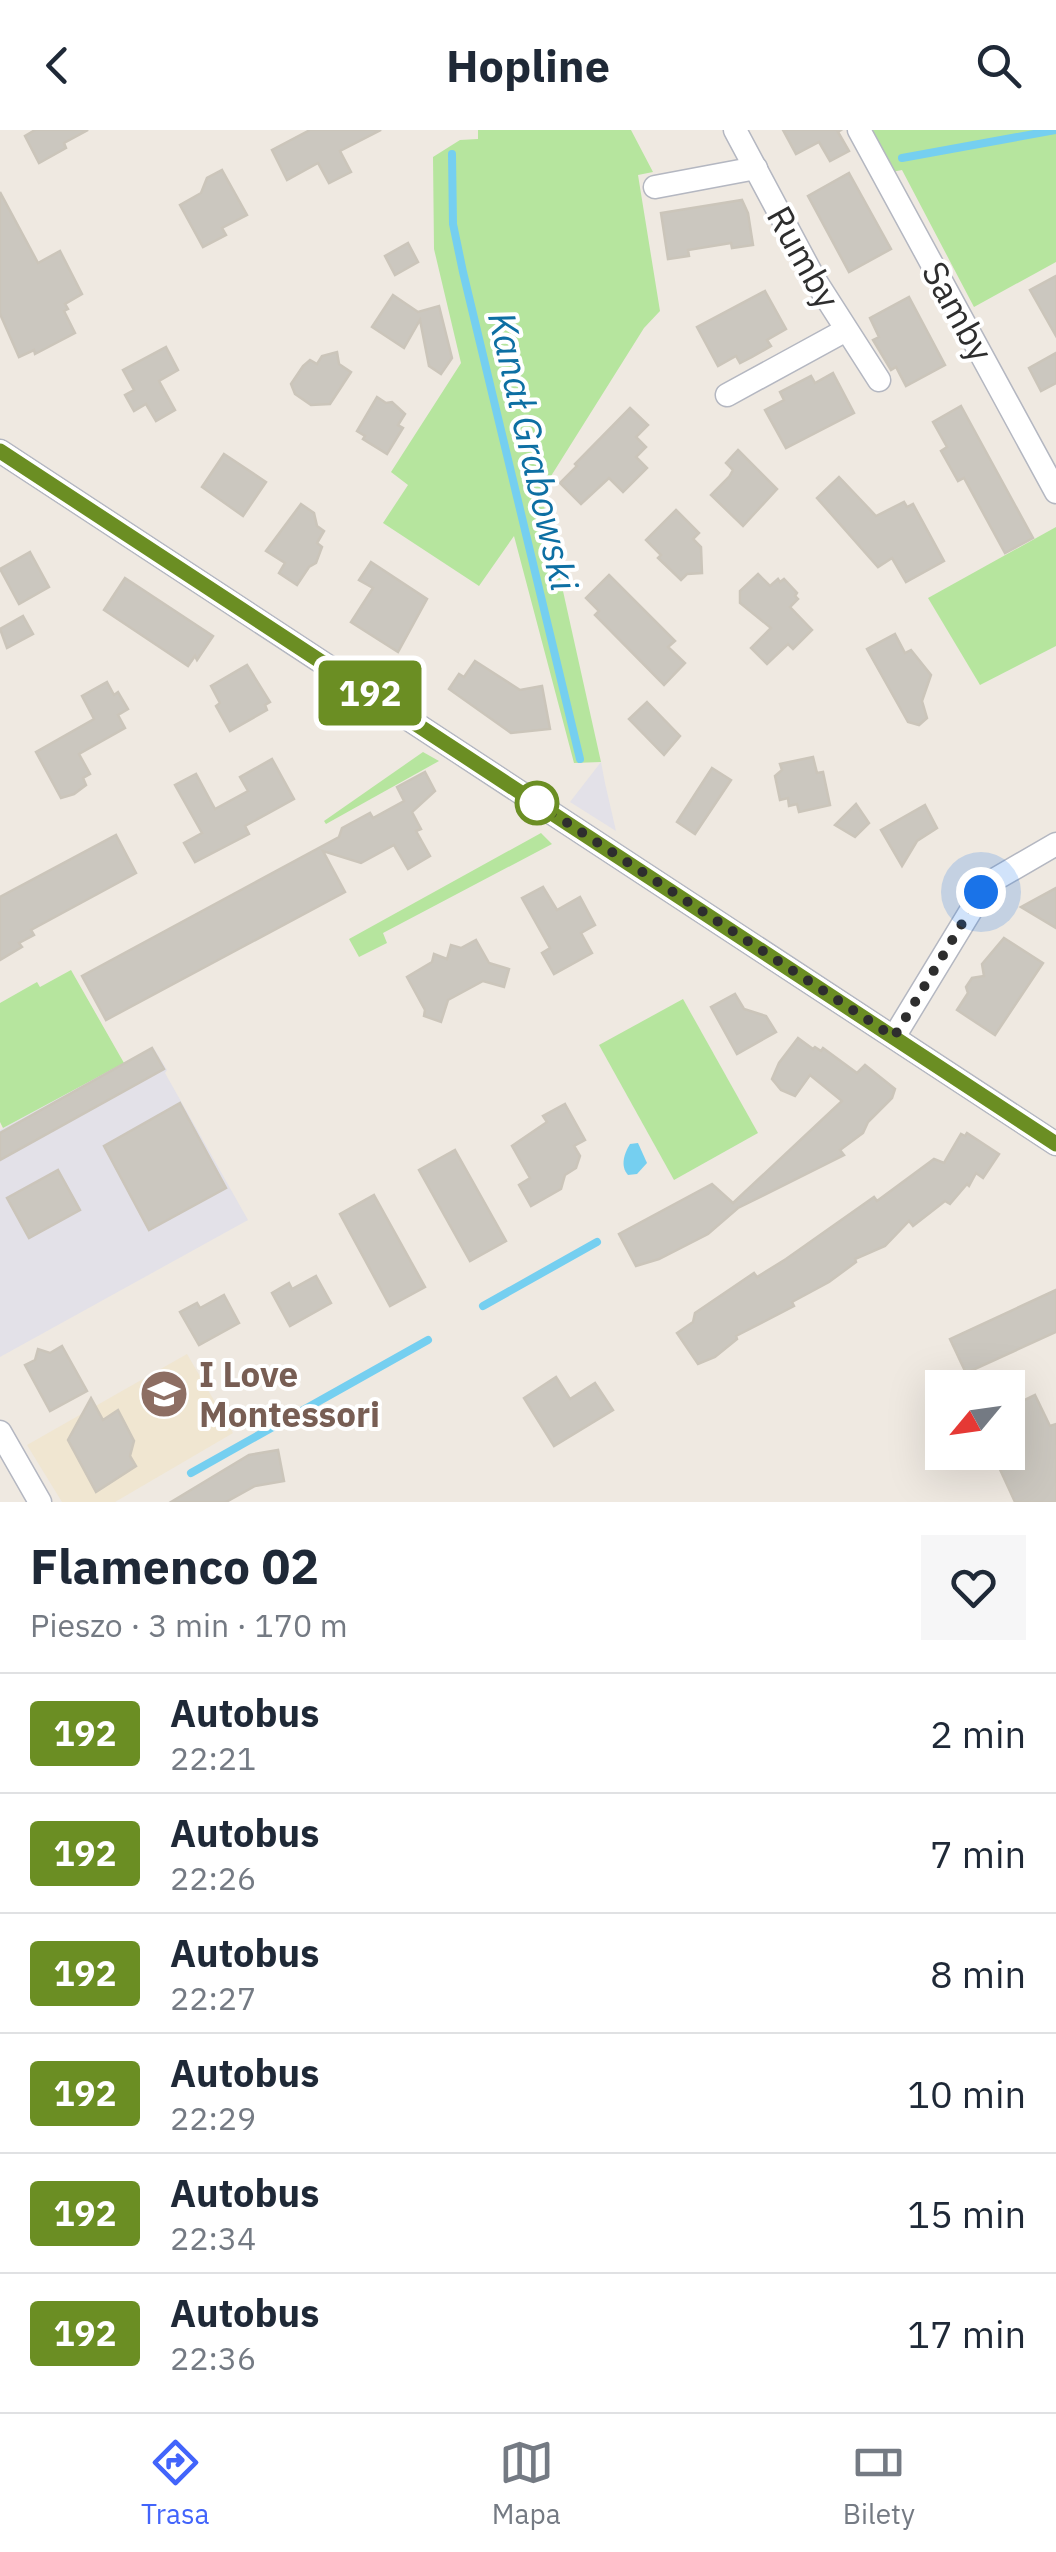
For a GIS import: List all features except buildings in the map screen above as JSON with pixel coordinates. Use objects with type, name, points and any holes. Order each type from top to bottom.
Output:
[{"type":"street","name":"Rumby","points":[[735,130],[798,250],[879,380]]},
{"type":"street","name":"Samby","points":[[859,130],[1056,492]]},
{"type":"street","points":[[656,187],[756,168]]},
{"type":"street","points":[[727,395],[846,330]]},
{"type":"street","points":[[0,451],[1056,1144]]},
{"type":"street","points":[[894,1037],[988,884],[1056,844]]},
{"type":"street","points":[[0,1432],[40,1502]]},
{"type":"shaded area","points":[[601,762],[605,783],[616,831],[570,802]]},
{"type":"shaded area","points":[[153,1047],[248,1220],[0,1357],[0,1130]]},
{"type":"shaded area","name":"I Love Montessori","points":[[187,1354],[233,1433],[115,1502],[62,1502],[27,1445]]},
{"type":"green space","points":[[478,130],[631,130],[653,172],[638,175],[660,311],[644,328],[541,492],[601,762],[574,763],[514,536],[479,586],[383,523],[408,485],[391,472],[461,363],[434,249],[433,157],[460,140],[478,139]]},
{"type":"green space","points":[[869,130],[1056,130],[1056,262],[974,307],[902,170],[892,172]]},
{"type":"green space","points":[[1056,527],[1056,646],[980,685],[928,598]]},
{"type":"green space","points":[[423,752],[439,761],[326,824],[324,821]]},
{"type":"green space","points":[[541,833],[552,844],[383,933],[387,943],[359,957],[349,939]]},
{"type":"green space","points":[[71,970],[124,1063],[3,1128],[0,1003],[37,982],[40,987]]},
{"type":"green space","points":[[683,999],[758,1133],[674,1180],[599,1045]]},
{"type":"water","points":[[638,1143],[647,1163],[637,1174],[628,1175],[625,1156],[630,1144]]},
{"type":"waterway","points":[[902,158],[1056,130]]},
{"type":"waterway","name":"Kanał Grabowski","points":[[452,154],[453,224],[463,272],[580,759]]},
{"type":"waterway","name":"Kanał Grabowski","points":[[483,1306],[597,1242]]},
{"type":"waterway","name":"Kanał Grabowski","points":[[191,1473],[428,1340]]},
{"type":"bus line","name":"192","points":[[0,451],[1056,1144]]},
{"type":"place","name":"I Love Montessori","points":[[164,1394]]},
{"type":"route","points":[[537,803],[894,1037],[981,892]]}]
